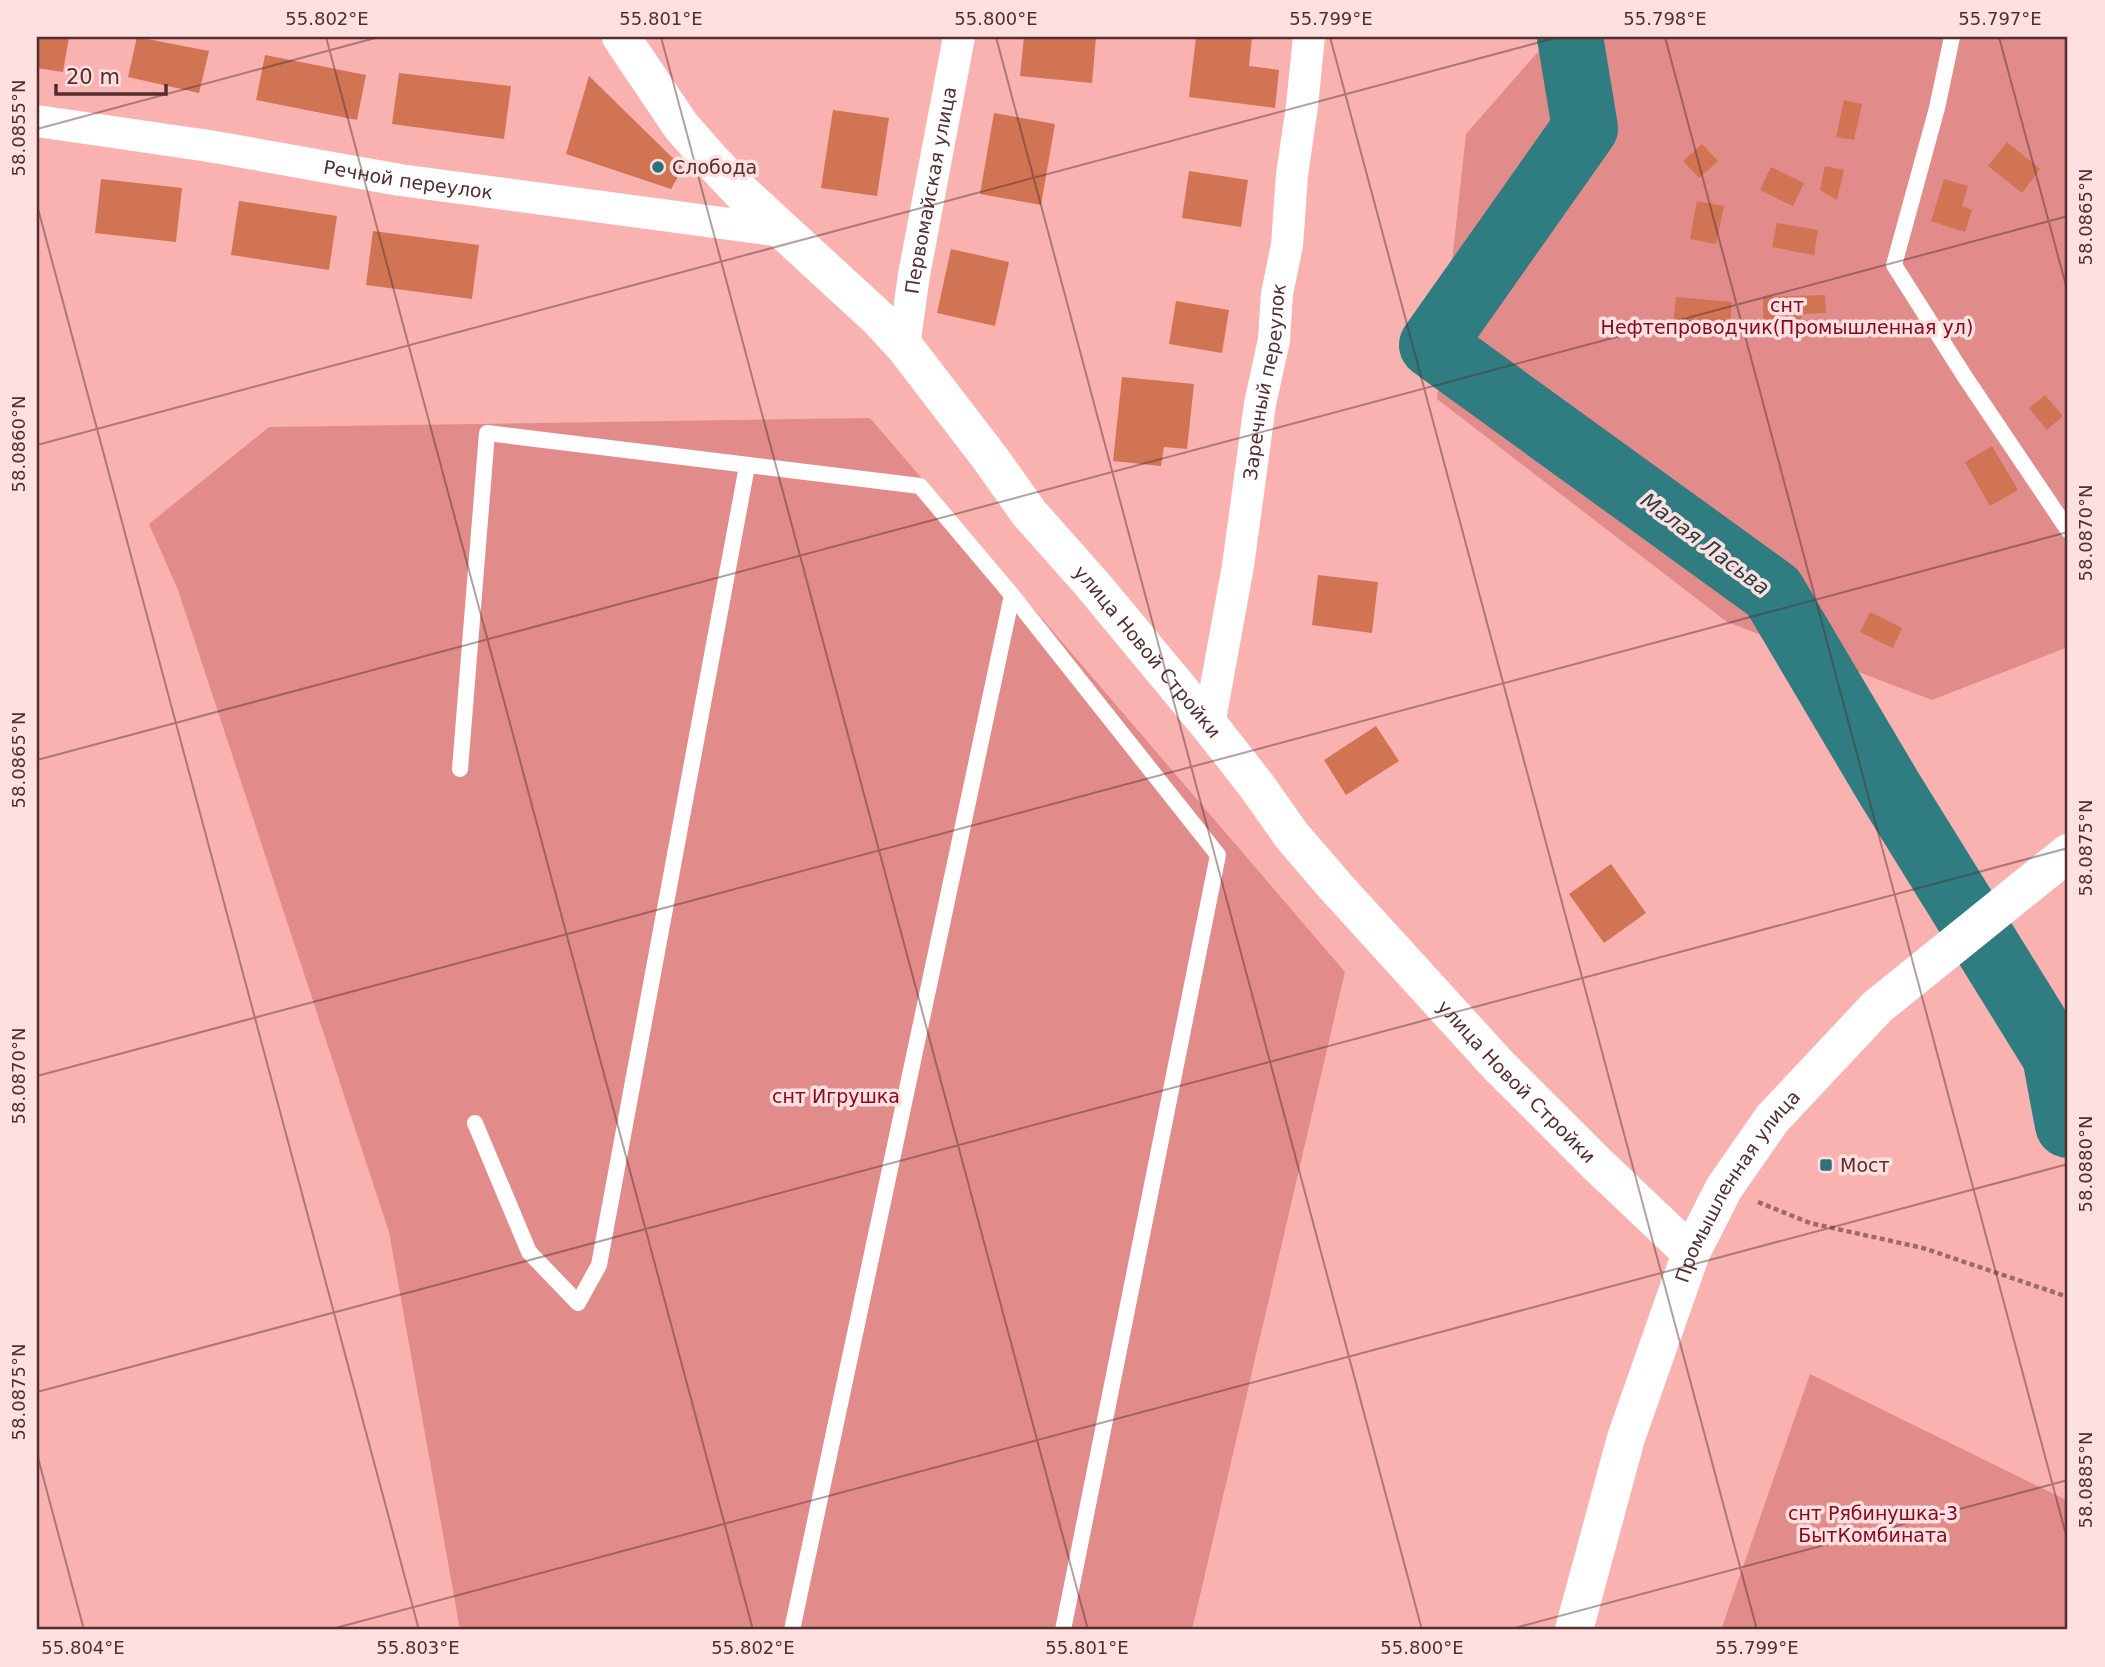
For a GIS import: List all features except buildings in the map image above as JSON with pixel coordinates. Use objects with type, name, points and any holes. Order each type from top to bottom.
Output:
[{"type":"street","name":"улица Новой Стройки","points":[[621,37],[681,126],[742,193],[879,319],[904,346],[1029,513],[1101,594],[1209,725],[1292,836],[1498,1065],[1578,1146],[1691,1253]]},
{"type":"street","name":"Первомайская улица","points":[[904,346],[916,263],[959,37]]},
{"type":"street","name":"Заречный переулок","points":[[1209,725],[1238,566],[1260,404],[1274,340],[1277,294],[1287,245],[1292,175],[1309,37]]},
{"type":"street","name":"Речной переулок","points":[[37,121],[209,146],[426,184],[782,231]]},
{"type":"street","name":"Промышленная улица","points":[[1574,1630],[1626,1438],[1691,1253],[1724,1188],[1772,1119],[1877,1007],[2068,853]]},
{"type":"lane","points":[[1952,37],[1937,108],[1894,265],[1965,377],[2068,530]]},
{"type":"lane","points":[[460,769],[487,433],[920,486],[1012,595],[1218,855],[1063,1630]]},
{"type":"lane","points":[[475,1123],[529,1252],[578,1303],[599,1265],[747,466]]},
{"type":"lane","points":[[792,1630],[1012,595]]},
{"type":"path","points":[[1724,1188],[1810,1223],[1923,1248],[2068,1297]]},
{"type":"green space","name":"снт Нефтепроводчик(Промышленная ул)","points":[[1551,37],[2068,37],[2068,647],[1932,700],[1727,622],[1437,399],[1466,134]]},
{"type":"green space","name":"снт Игрушка","points":[[870,418],[1345,972],[1192,1630],[460,1630],[389,1232],[178,590],[149,524],[269,427]]},
{"type":"green space","name":"снт Рябинушка-3 БытКомбината","points":[[1810,1374],[2068,1501],[2068,1630],[1721,1630]]},
{"type":"waterway","name":"Малая Ласьва","points":[[1570,37],[1585,128],[1432,345],[1773,592],[1889,788],[2055,1056],[2068,1125]]},
{"type":"place","name":"Слобода","points":[[658,167]]},
{"type":"place","name":"Мост","points":[[1826,1165]]}]
